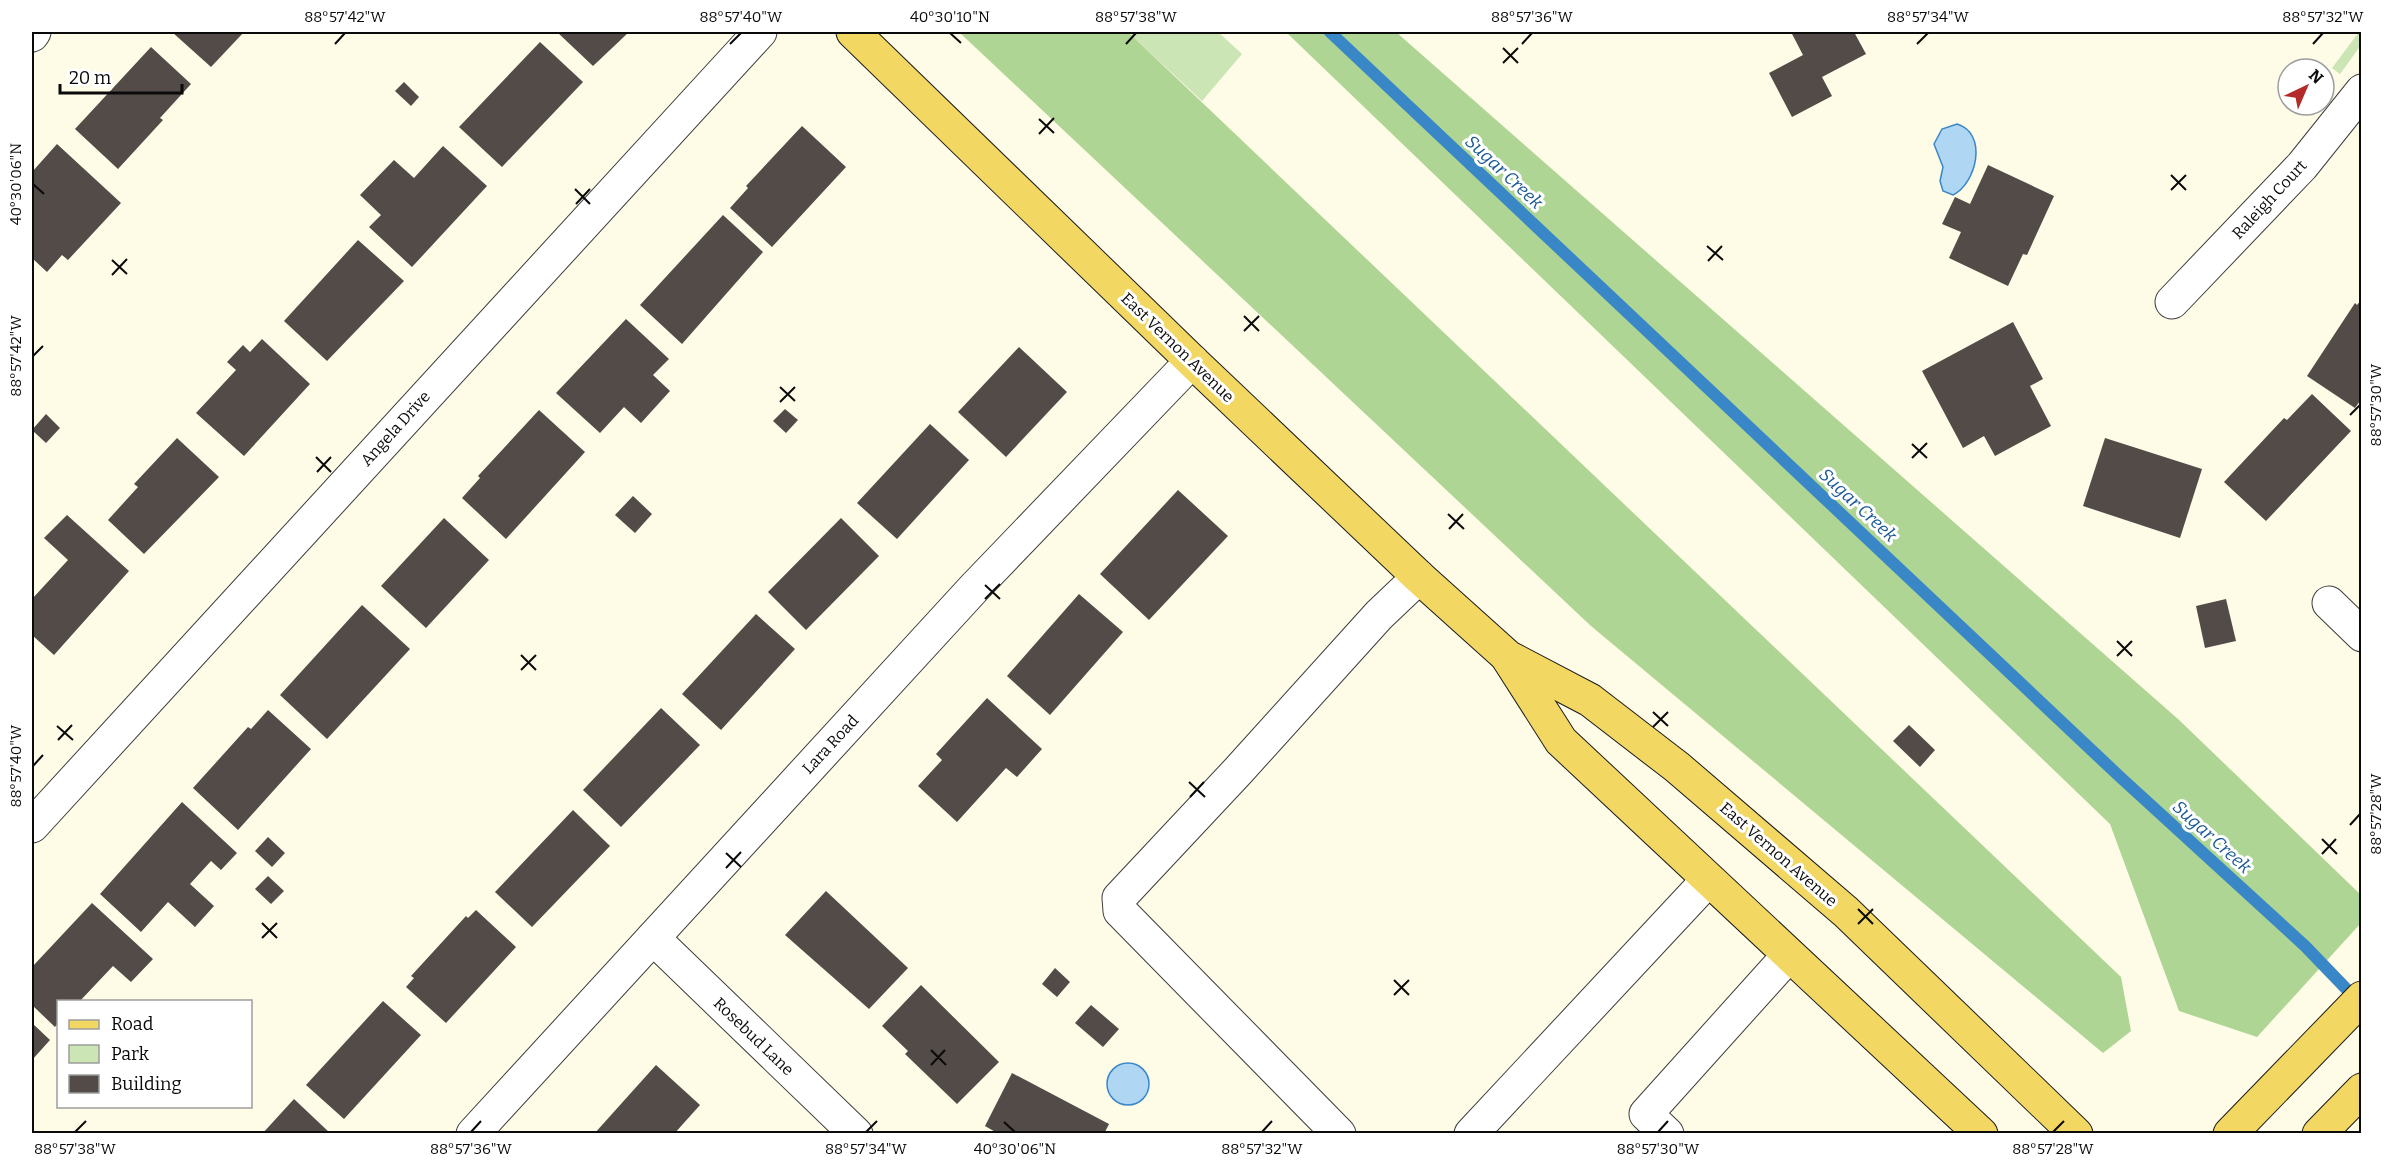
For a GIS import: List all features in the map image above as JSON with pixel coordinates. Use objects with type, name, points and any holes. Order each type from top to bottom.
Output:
[{"type":"main road","name":"East Vernon Avenue","points":[[853,32],[1192,361],[1419,577],[1508,657],[1590,700],[1728,810],[1846,912],[2076,1134]]},
{"type":"main road","name":"East Vernon Avenue","points":[[1508,657],[1561,741],[1981,1134]]},
{"type":"main road","points":[[2230,1134],[2361,999]]},
{"type":"main road","points":[[2319,1134],[2355,1097]]},
{"type":"street","name":"Angela Drive","points":[[32,826],[760,32]]},
{"type":"street","name":"Raleigh Court","points":[[2172,302],[2301,166],[2361,92]]},
{"type":"street","name":"Lara Road","points":[[473,1134],[974,588],[1192,361]]},
{"type":"street","points":[[1339,1134],[1120,911],[1119,898],[1238,771],[1378,615],[1419,577]]},
{"type":"street","points":[[2329,603],[2361,635]]},
{"type":"street","points":[[1471,1134],[1708,880]]},
{"type":"street","name":"Rosebud Lane","points":[[653,939],[856,1134]]},
{"type":"street","points":[[1667,1134],[1646,1114],[1790,955]]},
{"type":"green space","points":[[959,32],[1128,32],[2121,977],[2131,1031],[2103,1053],[1591,626]]},
{"type":"green space","points":[[1128,32],[1218,32],[1242,54],[1202,101]]},
{"type":"green space","points":[[1286,32],[1396,32],[2178,719],[2361,895],[2361,923],[2257,1037],[2179,1011],[2110,824]]},
{"type":"green space","points":[[2361,32],[2361,45],[2340,74],[2336,71],[2336,63]]},
{"type":"water","points":[[1957,124],[1967,129],[1973,137],[1976,158],[1968,180],[1953,195],[1943,191],[1940,181],[1943,167],[1934,144],[1942,129]]},
{"type":"water","points":[[1128,1063],[1136,1064],[1143,1069],[1148,1076],[1148,1092],[1143,1099],[1136,1104],[1128,1105],[1120,1104],[1113,1099],[1108,1092],[1107,1084],[1108,1076],[1113,1069],[1120,1064]]},
{"type":"building","points":[[172,32],[244,32],[211,67]]},
{"type":"building","points":[[557,32],[629,32],[593,66]]},
{"type":"building","points":[[1791,32],[1854,32],[1866,54],[1822,77],[1832,96],[1792,117],[1769,73],[1803,55]]},
{"type":"building","points":[[540,42],[583,82],[502,167],[459,127]]},
{"type":"building","points":[[151,47],[191,84],[160,118],[163,120],[118,169],[75,129]]},
{"type":"building","points":[[404,82],[419,97],[411,106],[395,91]]},
{"type":"building","points":[[802,126],[846,167],[772,247],[730,208],[748,188],[746,186]]},
{"type":"building","points":[[57,144],[121,203],[68,260],[62,255],[47,272],[32,258],[32,172]]},
{"type":"building","points":[[443,146],[487,186],[412,267],[369,227],[381,215],[360,195],[394,160],[414,178]]},
{"type":"building","points":[[1988,165],[2054,196],[2027,255],[2023,254],[2008,286],[1949,258],[1961,232],[1942,224],[1955,197],[1970,204]]},
{"type":"building","points":[[723,215],[763,252],[682,344],[640,305]]},
{"type":"building","points":[[358,240],[404,281],[327,361],[284,321]]},
{"type":"building","points":[[2362,299],[2362,398],[2355,408],[2307,376],[2355,303],[2357,305]]},
{"type":"building","points":[[626,319],[669,359],[653,375],[670,391],[641,423],[624,407],[600,433],[556,393]]},
{"type":"building","points":[[2013,322],[2043,379],[2030,386],[2051,426],[1995,456],[1984,436],[1963,448],[1922,371]]},
{"type":"building","points":[[262,339],[310,384],[244,456],[196,413],[236,370],[227,362],[243,345],[250,352]]},
{"type":"building","points":[[1019,347],[1067,392],[1006,457],[958,412]]},
{"type":"building","points":[[2312,394],[2351,431],[2266,521],[2224,482],[2284,418],[2287,420]]},
{"type":"building","points":[[785,409],[798,420],[786,433],[773,421]]},
{"type":"building","points":[[539,410],[585,452],[506,539],[462,498],[480,478],[478,476]]},
{"type":"building","points":[[46,414],[60,428],[46,443],[32,430]]},
{"type":"building","points":[[930,424],[969,460],[897,539],[857,503]]},
{"type":"building","points":[[177,438],[219,477],[144,554],[108,520],[138,487],[134,484]]},
{"type":"building","points":[[2105,438],[2202,469],[2180,538],[2083,506]]},
{"type":"building","points":[[1178,490],[1228,536],[1149,620],[1100,574]]},
{"type":"building","points":[[633,496],[652,514],[635,533],[615,515]]},
{"type":"building","points":[[67,515],[129,571],[54,655],[32,635],[32,599],[68,560],[44,538]]},
{"type":"building","points":[[444,518],[489,560],[426,628],[381,586]]},
{"type":"building","points":[[841,518],[879,556],[806,630],[768,592]]},
{"type":"building","points":[[1079,594],[1123,632],[1050,715],[1007,676]]},
{"type":"building","points":[[2226,599],[2236,641],[2205,648],[2196,606]]},
{"type":"building","points":[[362,605],[410,649],[327,739],[280,695]]},
{"type":"building","points":[[756,614],[795,649],[721,730],[682,694]]},
{"type":"building","points":[[987,698],[1042,749],[1017,777],[1006,768],[957,822],[918,786],[942,760],[936,754]]},
{"type":"building","points":[[661,708],[700,745],[621,827],[583,790]]},
{"type":"building","points":[[268,710],[311,749],[238,830],[193,788],[248,727],[251,729]]},
{"type":"building","points":[[1909,725],[1935,750],[1920,767],[1893,741]]},
{"type":"building","points":[[182,802],[237,853],[221,870],[211,861],[190,884],[214,906],[195,927],[168,902],[141,932],[100,894]]},
{"type":"building","points":[[573,810],[610,846],[532,927],[495,892]]},
{"type":"building","points":[[268,837],[285,853],[272,867],[255,851]]},
{"type":"building","points":[[268,876],[284,891],[271,904],[255,889]]},
{"type":"building","points":[[826,891],[908,968],[869,1009],[785,935]]},
{"type":"building","points":[[92,903],[153,959],[131,982],[113,966],[81,1000],[57,1000],[55,1027],[32,1005],[32,967]]},
{"type":"building","points":[[476,910],[516,947],[446,1023],[406,987],[414,978],[411,976],[466,916],[468,918]]},
{"type":"building","points":[[1055,968],[1070,982],[1057,997],[1042,984]]},
{"type":"building","points":[[921,985],[999,1062],[957,1104],[905,1054],[908,1051],[882,1026]]},
{"type":"building","points":[[383,1001],[421,1035],[344,1119],[306,1085]]},
{"type":"building","points":[[1091,1005],[1119,1029],[1103,1047],[1075,1023]]},
{"type":"building","points":[[32,1023],[50,1040],[32,1060]]},
{"type":"building","points":[[656,1065],[700,1105],[674,1134],[594,1134]]},
{"type":"building","points":[[1012,1073],[1109,1124],[1104,1134],[999,1134],[985,1126]]},
{"type":"building","points":[[294,1099],[331,1134],[262,1134]]},
{"type":"waterway","name":"Sugar Creek","points":[[1330,32],[2119,776],[2305,946],[2357,1000]]}]
